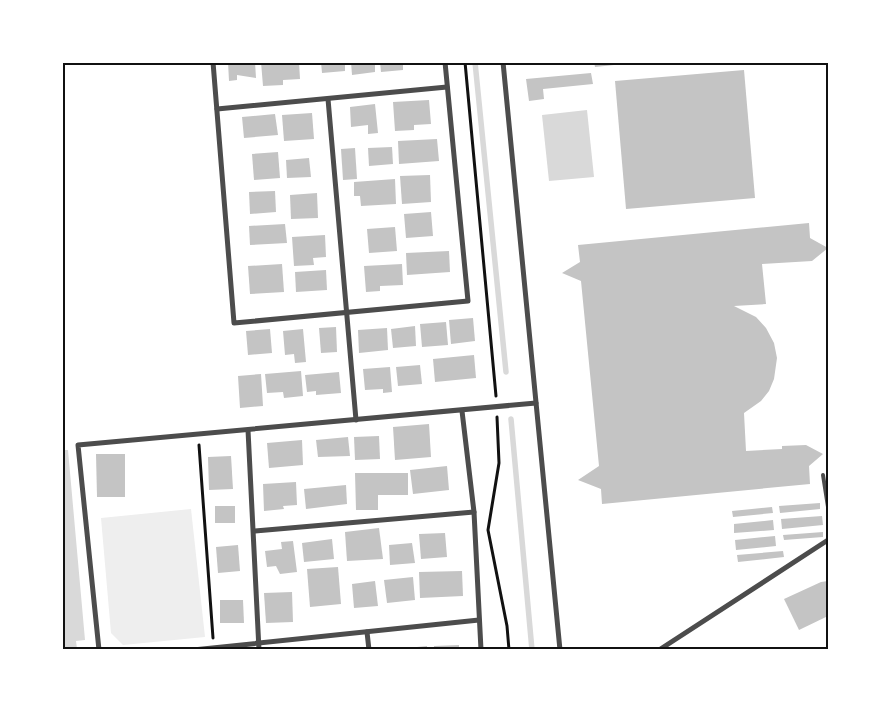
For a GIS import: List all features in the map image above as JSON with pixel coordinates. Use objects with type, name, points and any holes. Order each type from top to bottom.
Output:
[{"type":"street","points":[[213,62],[234,323],[468,301],[445,62]]},
{"type":"street","points":[[503,62],[560,650]]},
{"type":"street","points":[[217,109],[446,86]]},
{"type":"street","points":[[328,99],[356,420]]},
{"type":"street","points":[[99,650],[78,445],[536,403]]},
{"type":"street","points":[[462,411],[474,512],[481,650]]},
{"type":"street","points":[[248,430],[259,646]]},
{"type":"street","points":[[254,531],[474,512]]},
{"type":"street","points":[[659,650],[828,540]]},
{"type":"street","points":[[193,650],[259,646],[479,620]]},
{"type":"street","points":[[367,632],[369,650]]},
{"type":"street","points":[[670,643],[671,650]]},
{"type":"lane","points":[[823,474],[828,507]]},
{"type":"path","points":[[465,62],[497,408],[498,464],[488,530],[507,626],[509,650]]},
{"type":"path","points":[[198,434],[213,638],[219,647]]},
{"type":"shaded area","points":[[587,110],[594,177],[549,181],[542,115]]},
{"type":"shaded area","points":[[63,450],[68,450],[85,640],[76,641],[77,649],[63,649]]},
{"type":"shaded area","points":[[191,509],[205,637],[123,645],[111,633],[101,518]]},
{"type":"building","points":[[228,62],[255,62],[256,78],[237,75],[237,80],[229,81]]},
{"type":"building","points":[[261,62],[299,62],[300,79],[283,80],[283,85],[263,86]]},
{"type":"building","points":[[321,62],[345,62],[345,71],[322,73]]},
{"type":"building","points":[[351,62],[375,62],[375,72],[352,75]]},
{"type":"building","points":[[380,62],[403,62],[403,70],[381,72]]},
{"type":"building","points":[[594,62],[614,62],[614,65],[595,67]]},
{"type":"building","points":[[744,70],[755,198],[626,209],[615,81]]},
{"type":"building","points":[[591,73],[593,84],[543,89],[544,99],[529,101],[526,79]]},
{"type":"building","points":[[429,100],[431,124],[414,125],[414,130],[395,131],[393,102]]},
{"type":"building","points":[[375,104],[378,133],[368,134],[368,125],[351,127],[350,107]]},
{"type":"building","points":[[312,113],[314,139],[284,141],[282,115]]},
{"type":"building","points":[[275,114],[278,135],[244,138],[242,117]]},
{"type":"building","points":[[437,139],[439,161],[399,164],[398,141]]},
{"type":"building","points":[[392,147],[393,164],[369,166],[368,148]]},
{"type":"building","points":[[355,148],[357,179],[343,180],[341,149]]},
{"type":"building","points":[[278,152],[280,178],[254,180],[252,154]]},
{"type":"building","points":[[309,158],[311,177],[287,178],[286,160]]},
{"type":"building","points":[[430,175],[431,202],[402,204],[400,176]]},
{"type":"building","points":[[395,179],[396,204],[361,206],[360,196],[354,196],[354,182]]},
{"type":"building","points":[[275,191],[276,212],[250,214],[249,192]]},
{"type":"building","points":[[317,193],[318,218],[291,219],[290,195]]},
{"type":"building","points":[[431,212],[433,236],[406,238],[404,214]]},
{"type":"building","points":[[809,223],[810,238],[828,248],[812,261],[762,264],[766,304],[734,306],[756,317],[766,328],[774,343],[777,358],[774,379],[769,391],[761,401],[744,413],[746,451],[782,449],[782,446],[806,445],[823,454],[809,466],[810,484],[602,504],[601,489],[578,480],[599,466],[581,281],[562,273],[580,262],[578,245]]},
{"type":"building","points":[[285,224],[287,243],[250,245],[249,226]]},
{"type":"building","points":[[395,227],[397,251],[369,253],[367,229]]},
{"type":"building","points":[[325,235],[326,257],[313,258],[314,265],[294,266],[292,237]]},
{"type":"building","points":[[449,251],[450,272],[407,275],[406,253]]},
{"type":"building","points":[[282,264],[284,292],[250,294],[248,266]]},
{"type":"building","points":[[402,264],[403,285],[380,286],[380,291],[366,292],[364,266]]},
{"type":"building","points":[[326,270],[327,290],[296,292],[295,272]]},
{"type":"building","points":[[473,318],[475,341],[451,344],[449,320]]},
{"type":"building","points":[[446,322],[448,345],[422,347],[420,324]]},
{"type":"building","points":[[415,326],[416,346],[393,348],[391,329]]},
{"type":"building","points":[[336,327],[337,352],[321,353],[319,328]]},
{"type":"building","points":[[387,328],[388,350],[359,353],[358,330]]},
{"type":"building","points":[[270,329],[272,353],[248,355],[246,331]]},
{"type":"building","points":[[303,329],[306,362],[295,363],[294,354],[285,355],[283,331]]},
{"type":"building","points":[[474,355],[476,378],[435,382],[433,359]]},
{"type":"building","points":[[420,365],[422,384],[398,386],[396,367]]},
{"type":"building","points":[[390,367],[392,392],[383,393],[383,389],[365,390],[363,369]]},
{"type":"building","points":[[301,371],[303,396],[284,398],[283,392],[267,393],[265,374]]},
{"type":"building","points":[[339,372],[341,393],[316,395],[316,391],[307,392],[305,375]]},
{"type":"building","points":[[261,374],[263,406],[240,408],[238,376]]},
{"type":"building","points":[[429,424],[431,457],[395,460],[393,427]]},
{"type":"building","points":[[379,436],[380,459],[355,460],[354,437]]},
{"type":"building","points":[[348,437],[350,456],[318,457],[316,440]]},
{"type":"building","points":[[302,440],[303,465],[269,468],[267,443]]},
{"type":"building","points":[[96,454],[125,454],[125,497],[97,497]]},
{"type":"building","points":[[231,456],[233,489],[209,490],[208,457]]},
{"type":"building","points":[[447,466],[449,490],[413,494],[410,470]]},
{"type":"building","points":[[355,473],[408,473],[408,495],[378,495],[378,510],[356,510]]},
{"type":"building","points":[[296,482],[297,505],[283,506],[284,509],[264,511],[263,484]]},
{"type":"building","points":[[346,485],[347,504],[306,509],[304,489]]},
{"type":"building","points":[[820,503],[820,509],[780,513],[779,506]]},
{"type":"building","points":[[215,506],[235,506],[235,523],[215,523]]},
{"type":"building","points":[[772,507],[773,513],[733,517],[732,511]]},
{"type":"building","points":[[822,516],[823,525],[782,529],[781,519]]},
{"type":"building","points":[[773,520],[774,530],[734,533],[734,524]]},
{"type":"building","points":[[379,528],[383,559],[347,561],[345,532]]},
{"type":"building","points":[[823,532],[823,537],[784,540],[783,535]]},
{"type":"building","points":[[445,533],[447,557],[421,559],[419,534]]},
{"type":"building","points":[[775,536],[776,546],[736,550],[735,540]]},
{"type":"building","points":[[332,539],[334,559],[304,562],[302,543]]},
{"type":"building","points":[[293,541],[297,572],[280,574],[276,566],[267,567],[265,551],[282,549],[281,542]]},
{"type":"building","points":[[412,543],[415,563],[390,565],[389,545]]},
{"type":"building","points":[[238,545],[240,571],[218,573],[216,547]]},
{"type":"building","points":[[783,551],[784,557],[738,562],[737,555]]},
{"type":"building","points":[[338,567],[341,604],[310,607],[307,569]]},
{"type":"building","points":[[462,571],[463,596],[420,598],[419,572]]},
{"type":"building","points":[[413,577],[415,600],[387,603],[384,580]]},
{"type":"building","points":[[375,581],[378,606],[354,608],[352,584]]},
{"type":"building","points":[[828,581],[828,616],[799,630],[784,599],[821,582]]},
{"type":"building","points":[[292,592],[293,622],[266,623],[264,593]]},
{"type":"building","points":[[220,600],[243,600],[244,623],[220,623]]},
{"type":"building","points":[[459,645],[459,650],[434,650],[434,646]]},
{"type":"building","points":[[427,646],[427,650],[407,650],[407,648]]},
{"type":"waterway","points":[[475,62],[506,372]]},
{"type":"waterway","points":[[511,419],[532,650]]}]
